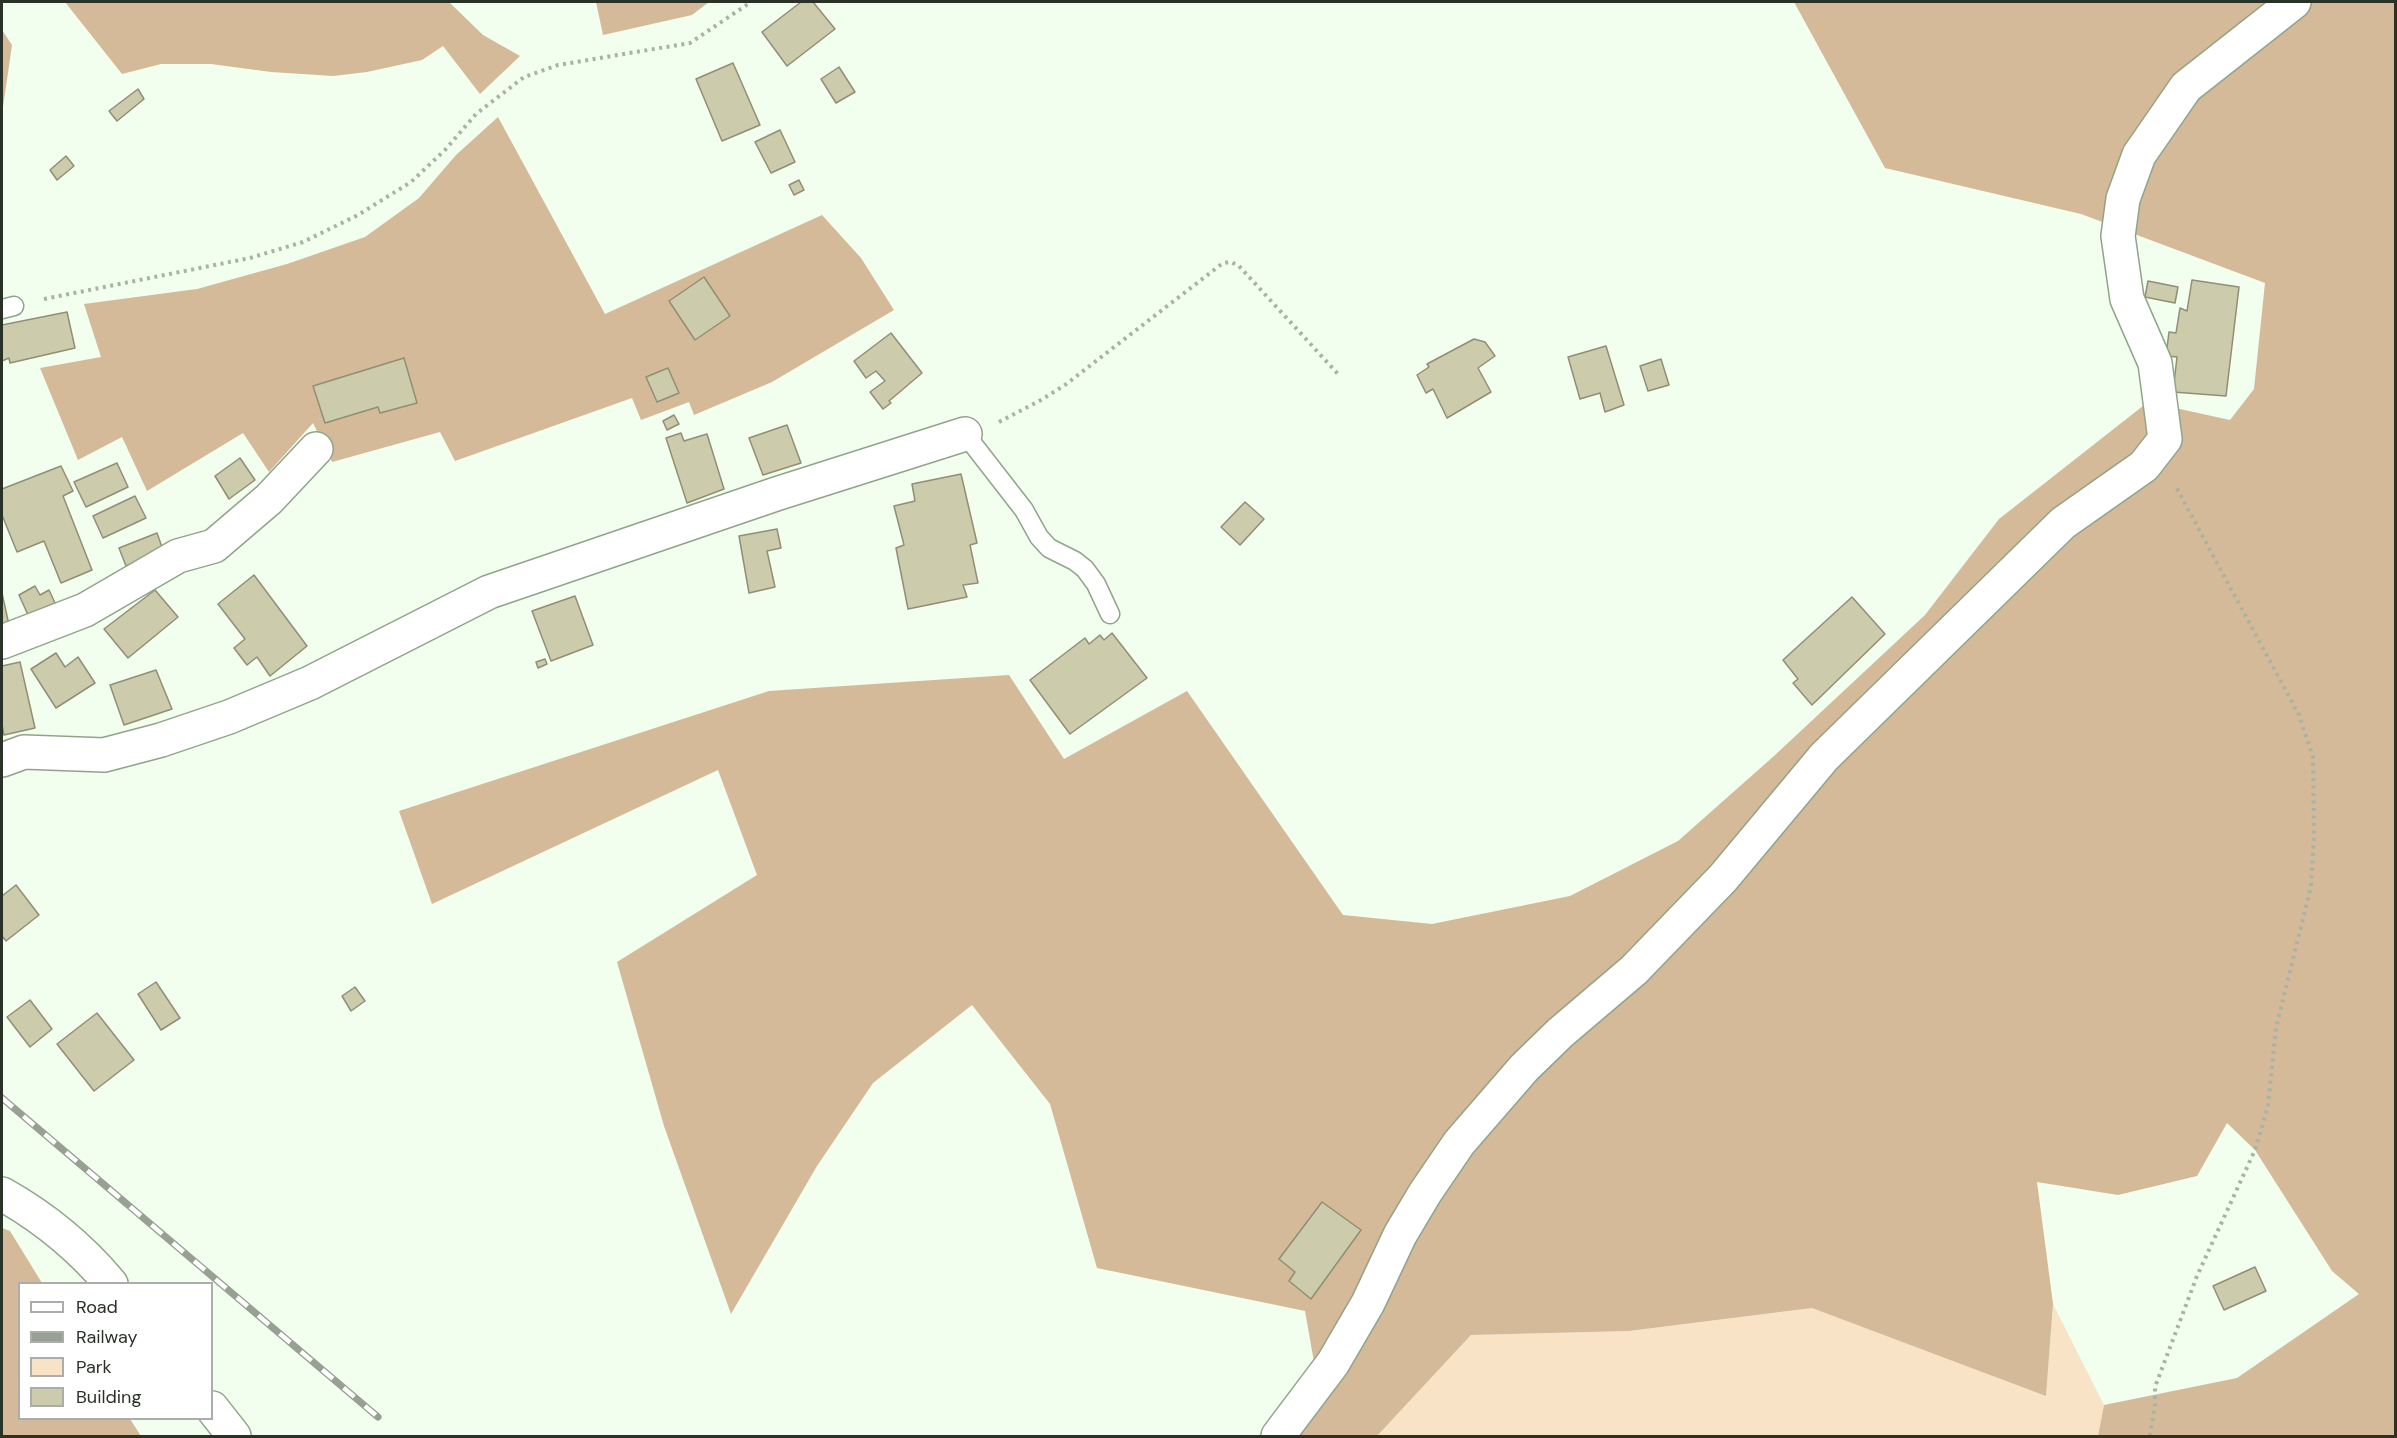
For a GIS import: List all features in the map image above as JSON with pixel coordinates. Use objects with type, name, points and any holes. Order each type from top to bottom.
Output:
[{"type":"street","points":[[1278,1437],[1333,1363],[1368,1303],[1400,1235],[1425,1192],[1459,1143],[1524,1068],[1560,1033],[1634,970],[1723,878],[1824,757],[2063,523],[2144,466],[2165,439],[2155,363],[2127,299],[2118,236],[2123,199],[2139,155],[2186,87],[2294,2]]},
{"type":"street","points":[[2,760],[24,752],[104,755],[229,717],[310,683],[489,592],[776,494],[965,434]]},
{"type":"street","points":[[2,642],[85,610],[178,556],[213,546],[269,499],[316,449]]},
{"type":"street","points":[[2,1194],[33,1211],[91,1260],[109,1282]]},
{"type":"street","points":[[213,1409],[234,1437]]},
{"type":"lane","points":[[965,434],[1024,510],[1039,537],[1049,548],[1075,561],[1085,569],[1096,584],[1110,614]]},
{"type":"path","points":[[8,307],[250,258],[303,242],[358,216],[411,182],[445,150],[476,114],[524,77],[558,65],[690,43],[751,2]]},
{"type":"path","points":[[965,434],[1003,420],[1057,390],[1223,263],[1231,262],[1239,266],[1338,374]]},
{"type":"path","points":[[2150,1437],[2156,1387],[2197,1276],[2255,1150],[2268,1106],[2276,1028],[2311,886],[2314,837],[2313,757],[2299,715],[2156,450]]},
{"type":"green space","points":[[2053,1304],[2104,1405],[2098,1436],[1377,1436],[1471,1335],[1629,1331],[1812,1308],[2046,1395]]},
{"type":"shaded area","points":[[65,2],[449,2],[483,35],[520,56],[480,94],[443,46],[422,60],[367,72],[333,76],[271,72],[211,64],[161,64],[122,74]]},
{"type":"shaded area","points":[[596,2],[709,2],[692,15],[603,35]]},
{"type":"shaded area","points":[[1794,2],[2395,2],[2395,1436],[2098,1436],[2104,1405],[2237,1378],[2359,1294],[2332,1271],[2255,1150],[2227,1123],[2197,1176],[2118,1195],[2037,1182],[2053,1304],[2046,1396],[1812,1308],[1629,1331],[1471,1335],[1377,1436],[1260,1436],[1314,1362],[1305,1311],[1097,1268],[1050,1104],[972,1005],[873,1083],[817,1166],[731,1314],[664,1126],[617,962],[757,875],[718,770],[432,904],[399,811],[769,691],[1009,675],[1064,759],[1187,691],[1343,915],[1432,924],[1570,896],[1678,841],[1774,756],[1925,615],[1999,519],[2148,402],[2230,420],[2254,389],[2265,283],[2081,214],[1885,168]]},
{"type":"shaded area","points":[[2,30],[12,45],[2,114]]},
{"type":"shaded area","points":[[498,117],[605,314],[822,215],[861,258],[894,310],[772,382],[694,415],[689,402],[641,420],[632,398],[455,461],[440,432],[332,462],[313,423],[269,472],[243,433],[147,491],[122,437],[78,460],[40,368],[101,357],[84,304],[197,289],[287,264],[365,237],[419,198],[456,155]]},
{"type":"shaded area","points":[[2,1228],[10,1231],[41,1282],[18,1282],[18,1420],[131,1420],[141,1436],[2,1436]]},
{"type":"building","points":[[801,2],[813,2],[835,29],[787,66],[762,32]]},
{"type":"building","points":[[733,63],[760,125],[722,141],[696,79]]},
{"type":"building","points":[[839,67],[855,92],[836,103],[821,79]]},
{"type":"building","points":[[138,89],[144,99],[117,121],[109,111]]},
{"type":"building","points":[[780,130],[795,162],[771,173],[755,142]]},
{"type":"building","points":[[66,156],[74,166],[57,180],[50,170]]},
{"type":"building","points":[[799,180],[804,190],[794,195],[789,185]]},
{"type":"building","points":[[704,277],[730,316],[695,340],[669,301]]},
{"type":"building","points":[[2192,280],[2239,287],[2226,396],[2173,392],[2177,357],[2166,356],[2169,332],[2176,333],[2180,308],[2187,311]]},
{"type":"building","points":[[2148,281],[2178,287],[2175,303],[2145,297]]},
{"type":"building","points":[[67,312],[75,348],[10,363],[9,358],[2,361],[2,325]]},
{"type":"building","points":[[891,333],[922,373],[889,401],[891,403],[883,409],[870,392],[885,381],[876,371],[866,378],[854,361]]},
{"type":"building","points":[[1474,339],[1485,342],[1495,356],[1478,368],[1491,392],[1447,418],[1433,389],[1426,393],[1417,375],[1429,367],[1427,364]]},
{"type":"building","points":[[1606,346],[1624,405],[1605,412],[1600,393],[1580,399],[1568,357]]},
{"type":"building","points":[[404,358],[417,403],[380,413],[378,407],[325,423],[313,386]]},
{"type":"building","points":[[1661,359],[1669,385],[1648,391],[1640,366]]},
{"type":"building","points":[[668,368],[679,393],[657,402],[646,377]]},
{"type":"building","points":[[674,415],[679,424],[667,430],[663,421]]},
{"type":"building","points":[[787,425],[801,463],[763,475],[749,438]]},
{"type":"building","points":[[681,433],[684,441],[707,434],[724,489],[687,503],[666,438]]},
{"type":"building","points":[[240,458],[255,480],[229,499],[215,476]]},
{"type":"building","points":[[117,463],[128,487],[86,507],[74,482]]},
{"type":"building","points":[[61,466],[73,491],[63,496],[92,570],[61,583],[44,541],[17,552],[2,515],[2,489]]},
{"type":"building","points":[[961,474],[977,543],[970,545],[978,583],[963,585],[967,597],[908,609],[896,548],[904,545],[894,506],[915,501],[912,484]]},
{"type":"building","points":[[135,496],[146,518],[103,538],[93,516]]},
{"type":"building","points":[[1245,502],[1264,519],[1240,545],[1221,527]]},
{"type":"building","points":[[777,529],[781,548],[767,551],[775,587],[749,593],[739,536]]},
{"type":"building","points":[[157,533],[163,550],[126,566],[119,548]]},
{"type":"building","points":[[254,575],[307,646],[270,676],[257,657],[247,665],[234,648],[245,639],[218,604]]},
{"type":"building","points":[[35,586],[40,595],[49,590],[55,603],[28,615],[19,595]]},
{"type":"building","points":[[155,590],[178,617],[128,658],[104,629]]},
{"type":"building","points":[[2,593],[9,625],[2,627]]},
{"type":"building","points":[[575,596],[593,645],[551,661],[532,611]]},
{"type":"building","points":[[1852,597],[1885,634],[1812,705],[1793,683],[1798,679],[1783,660]]},
{"type":"building","points":[[1112,633],[1147,678],[1070,734],[1030,680],[1085,638],[1089,644],[1100,635],[1104,640]]},
{"type":"building","points":[[56,653],[65,667],[78,657],[95,683],[56,708],[31,669]]},
{"type":"building","points":[[545,659],[547,664],[538,668],[536,662]]},
{"type":"building","points":[[20,662],[35,728],[4,735],[2,666]]},
{"type":"building","points":[[156,670],[172,709],[124,725],[110,685]]},
{"type":"building","points":[[16,885],[39,915],[6,941],[2,936],[2,896]]},
{"type":"building","points":[[156,982],[180,1018],[161,1030],[138,994]]},
{"type":"building","points":[[355,987],[365,1001],[351,1011],[342,996]]},
{"type":"building","points":[[30,1000],[52,1029],[30,1047],[7,1017]]},
{"type":"building","points":[[97,1013],[134,1060],[94,1091],[57,1044]]},
{"type":"building","points":[[1322,1202],[1361,1230],[1311,1299],[1289,1281],[1295,1272],[1279,1259]]},
{"type":"building","points":[[2255,1267],[2266,1291],[2224,1310],[2213,1286]]},
{"type":"railway","points":[[2,1098],[378,1417]]}]
